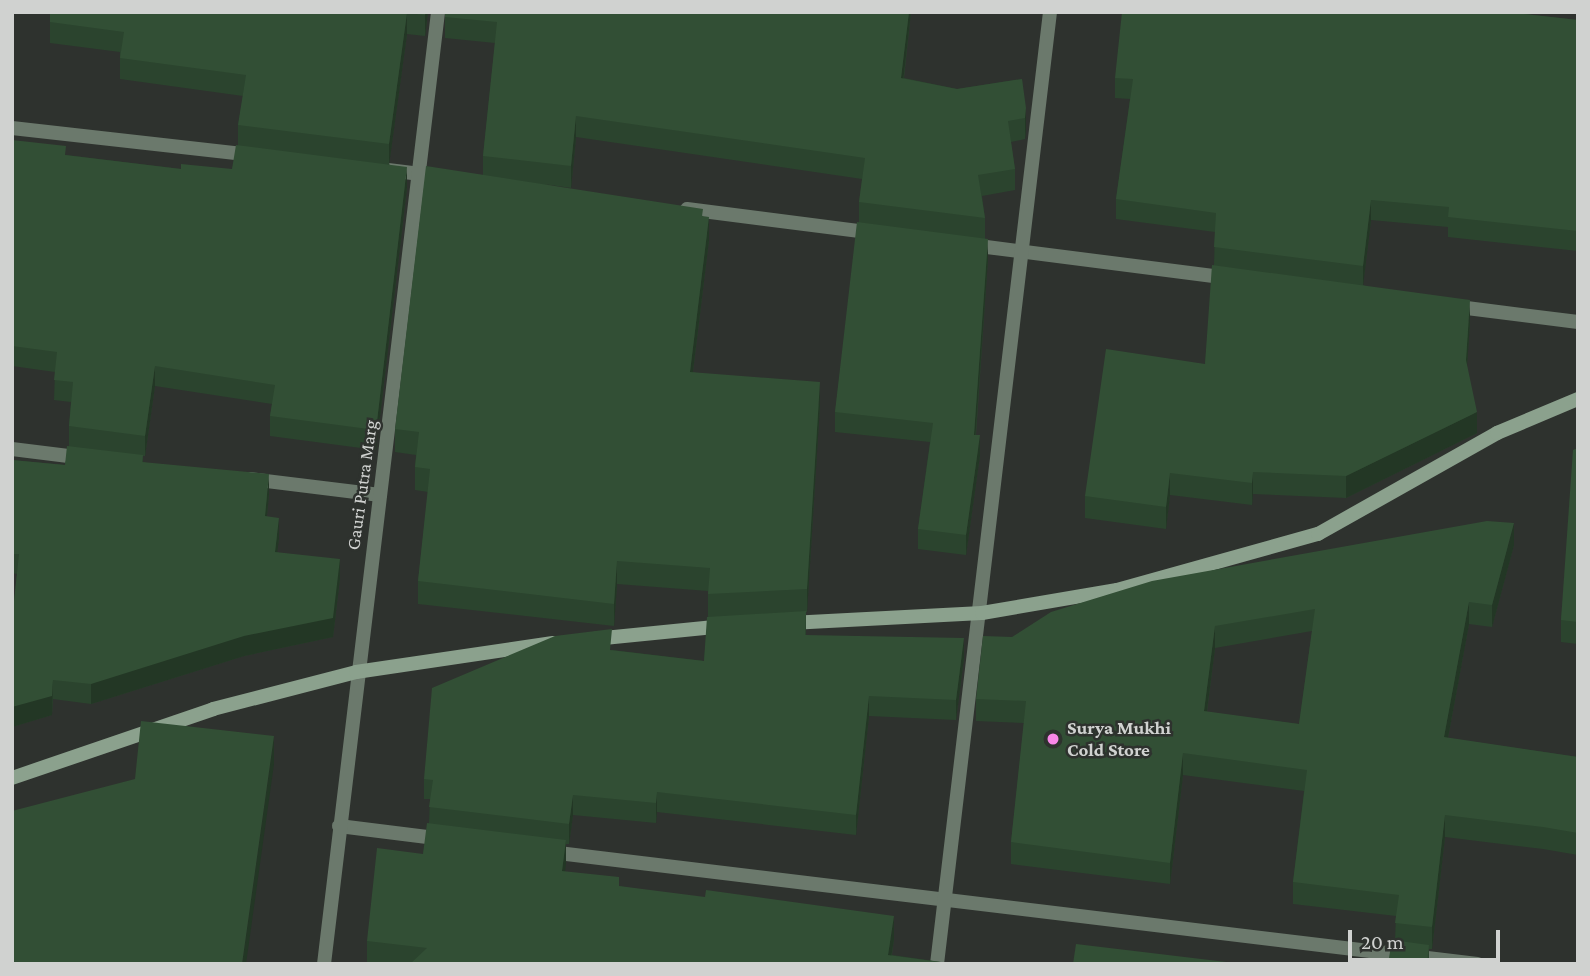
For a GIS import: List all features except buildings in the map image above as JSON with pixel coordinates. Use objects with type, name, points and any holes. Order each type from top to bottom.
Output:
[{"type":"main road","points":[[773,624],[982,613],[1117,590],[1318,534],[1497,433],[1578,399]]},
{"type":"main road","points":[[12,778],[213,709],[356,672],[520,647],[745,625]]},
{"type":"street","name":"Gauri Putra Marg","points":[[324,964],[356,672],[421,174],[438,12]]},
{"type":"street","points":[[937,964],[982,613],[1050,12]]},
{"type":"street","points":[[12,128],[271,157]]},
{"type":"street","points":[[366,168],[461,179]]},
{"type":"street","points":[[666,206],[899,236]]},
{"type":"street","points":[[953,243],[1249,281]]},
{"type":"street","points":[[1435,304],[1578,322]]},
{"type":"street","points":[[12,449],[103,461]]},
{"type":"street","points":[[228,476],[380,495]]},
{"type":"street","points":[[339,826],[462,841]]},
{"type":"street","points":[[531,850],[1477,964]]},
{"type":"place","name":"Surya Mukhi Cold Store","points":[[1053,739]]}]
